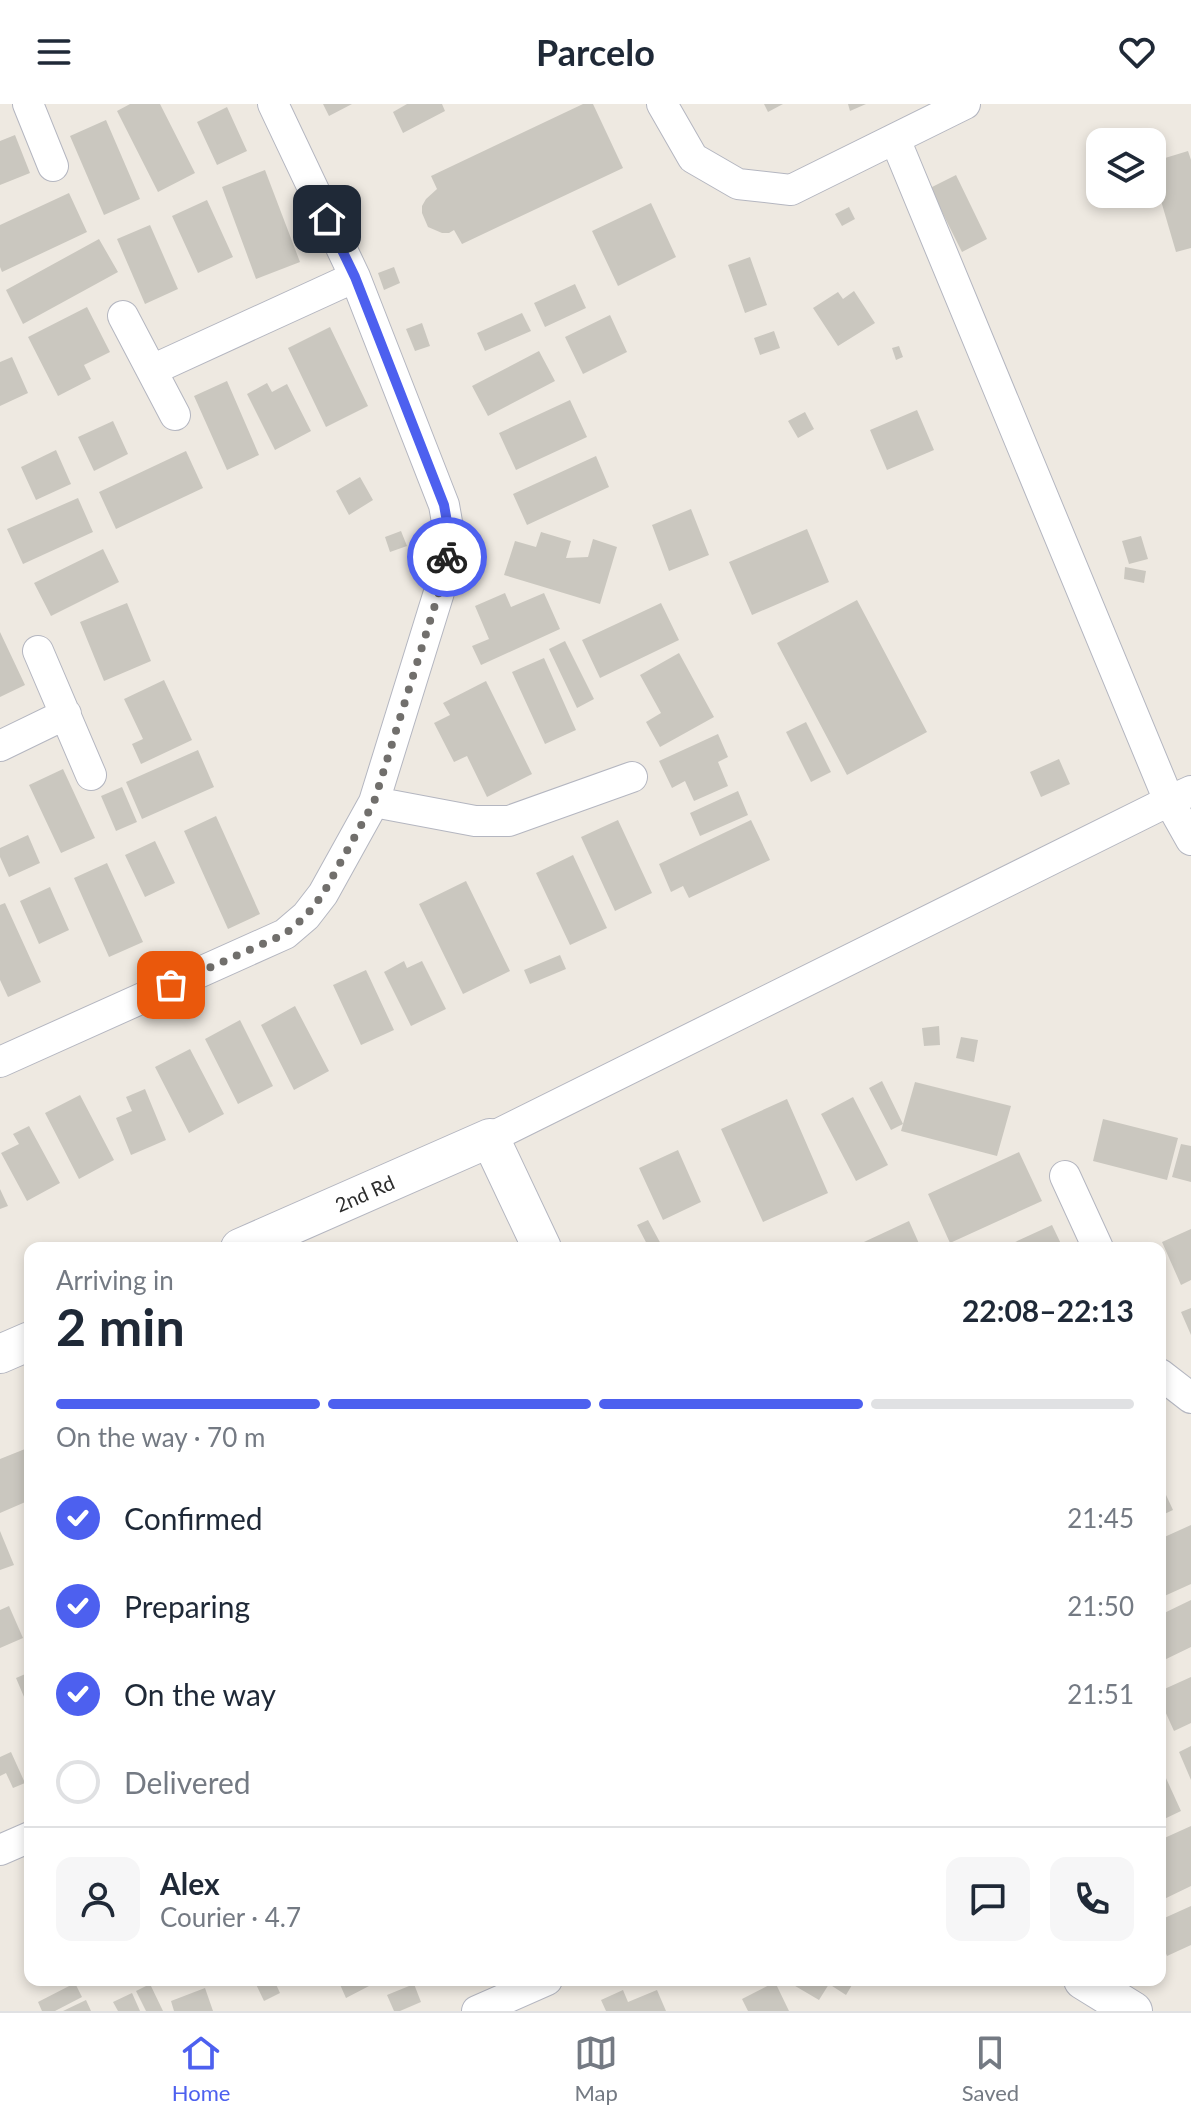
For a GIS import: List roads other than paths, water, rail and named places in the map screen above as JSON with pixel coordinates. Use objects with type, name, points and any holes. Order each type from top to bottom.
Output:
[{"type":"street","points":[[0,1062],[285,934],[306,916],[323,894],[374,802],[444,576],[450,539],[444,505],[355,277],[273,104]]},
{"type":"street","points":[[662,104],[693,158],[738,184],[791,190],[965,104]]},
{"type":"street","points":[[39,108],[53,166]]},
{"type":"street","points":[[895,139],[1180,796],[1191,840]]},
{"type":"street","points":[[152,370],[355,277]]},
{"type":"street","points":[[123,316],[175,415]]},
{"type":"street","points":[[38,651],[91,775]]},
{"type":"street","points":[[0,746],[66,714]]},
{"type":"street","points":[[374,802],[475,821],[509,821],[632,777]]},
{"type":"street","points":[[539,1242],[490,1138],[1180,796]]},
{"type":"street","name":"2nd Rd","points":[[254,1242],[490,1138]]},
{"type":"street","points":[[1065,1176],[1095,1242]]},
{"type":"street","points":[[0,1354],[24,1344]]},
{"type":"street","points":[[1166,1379],[1191,1398]]},
{"type":"street","points":[[0,1850],[24,1840]]},
{"type":"street","points":[[477,2011],[533,1986]]},
{"type":"street","points":[[1093,1986],[1133,2011]]}]
